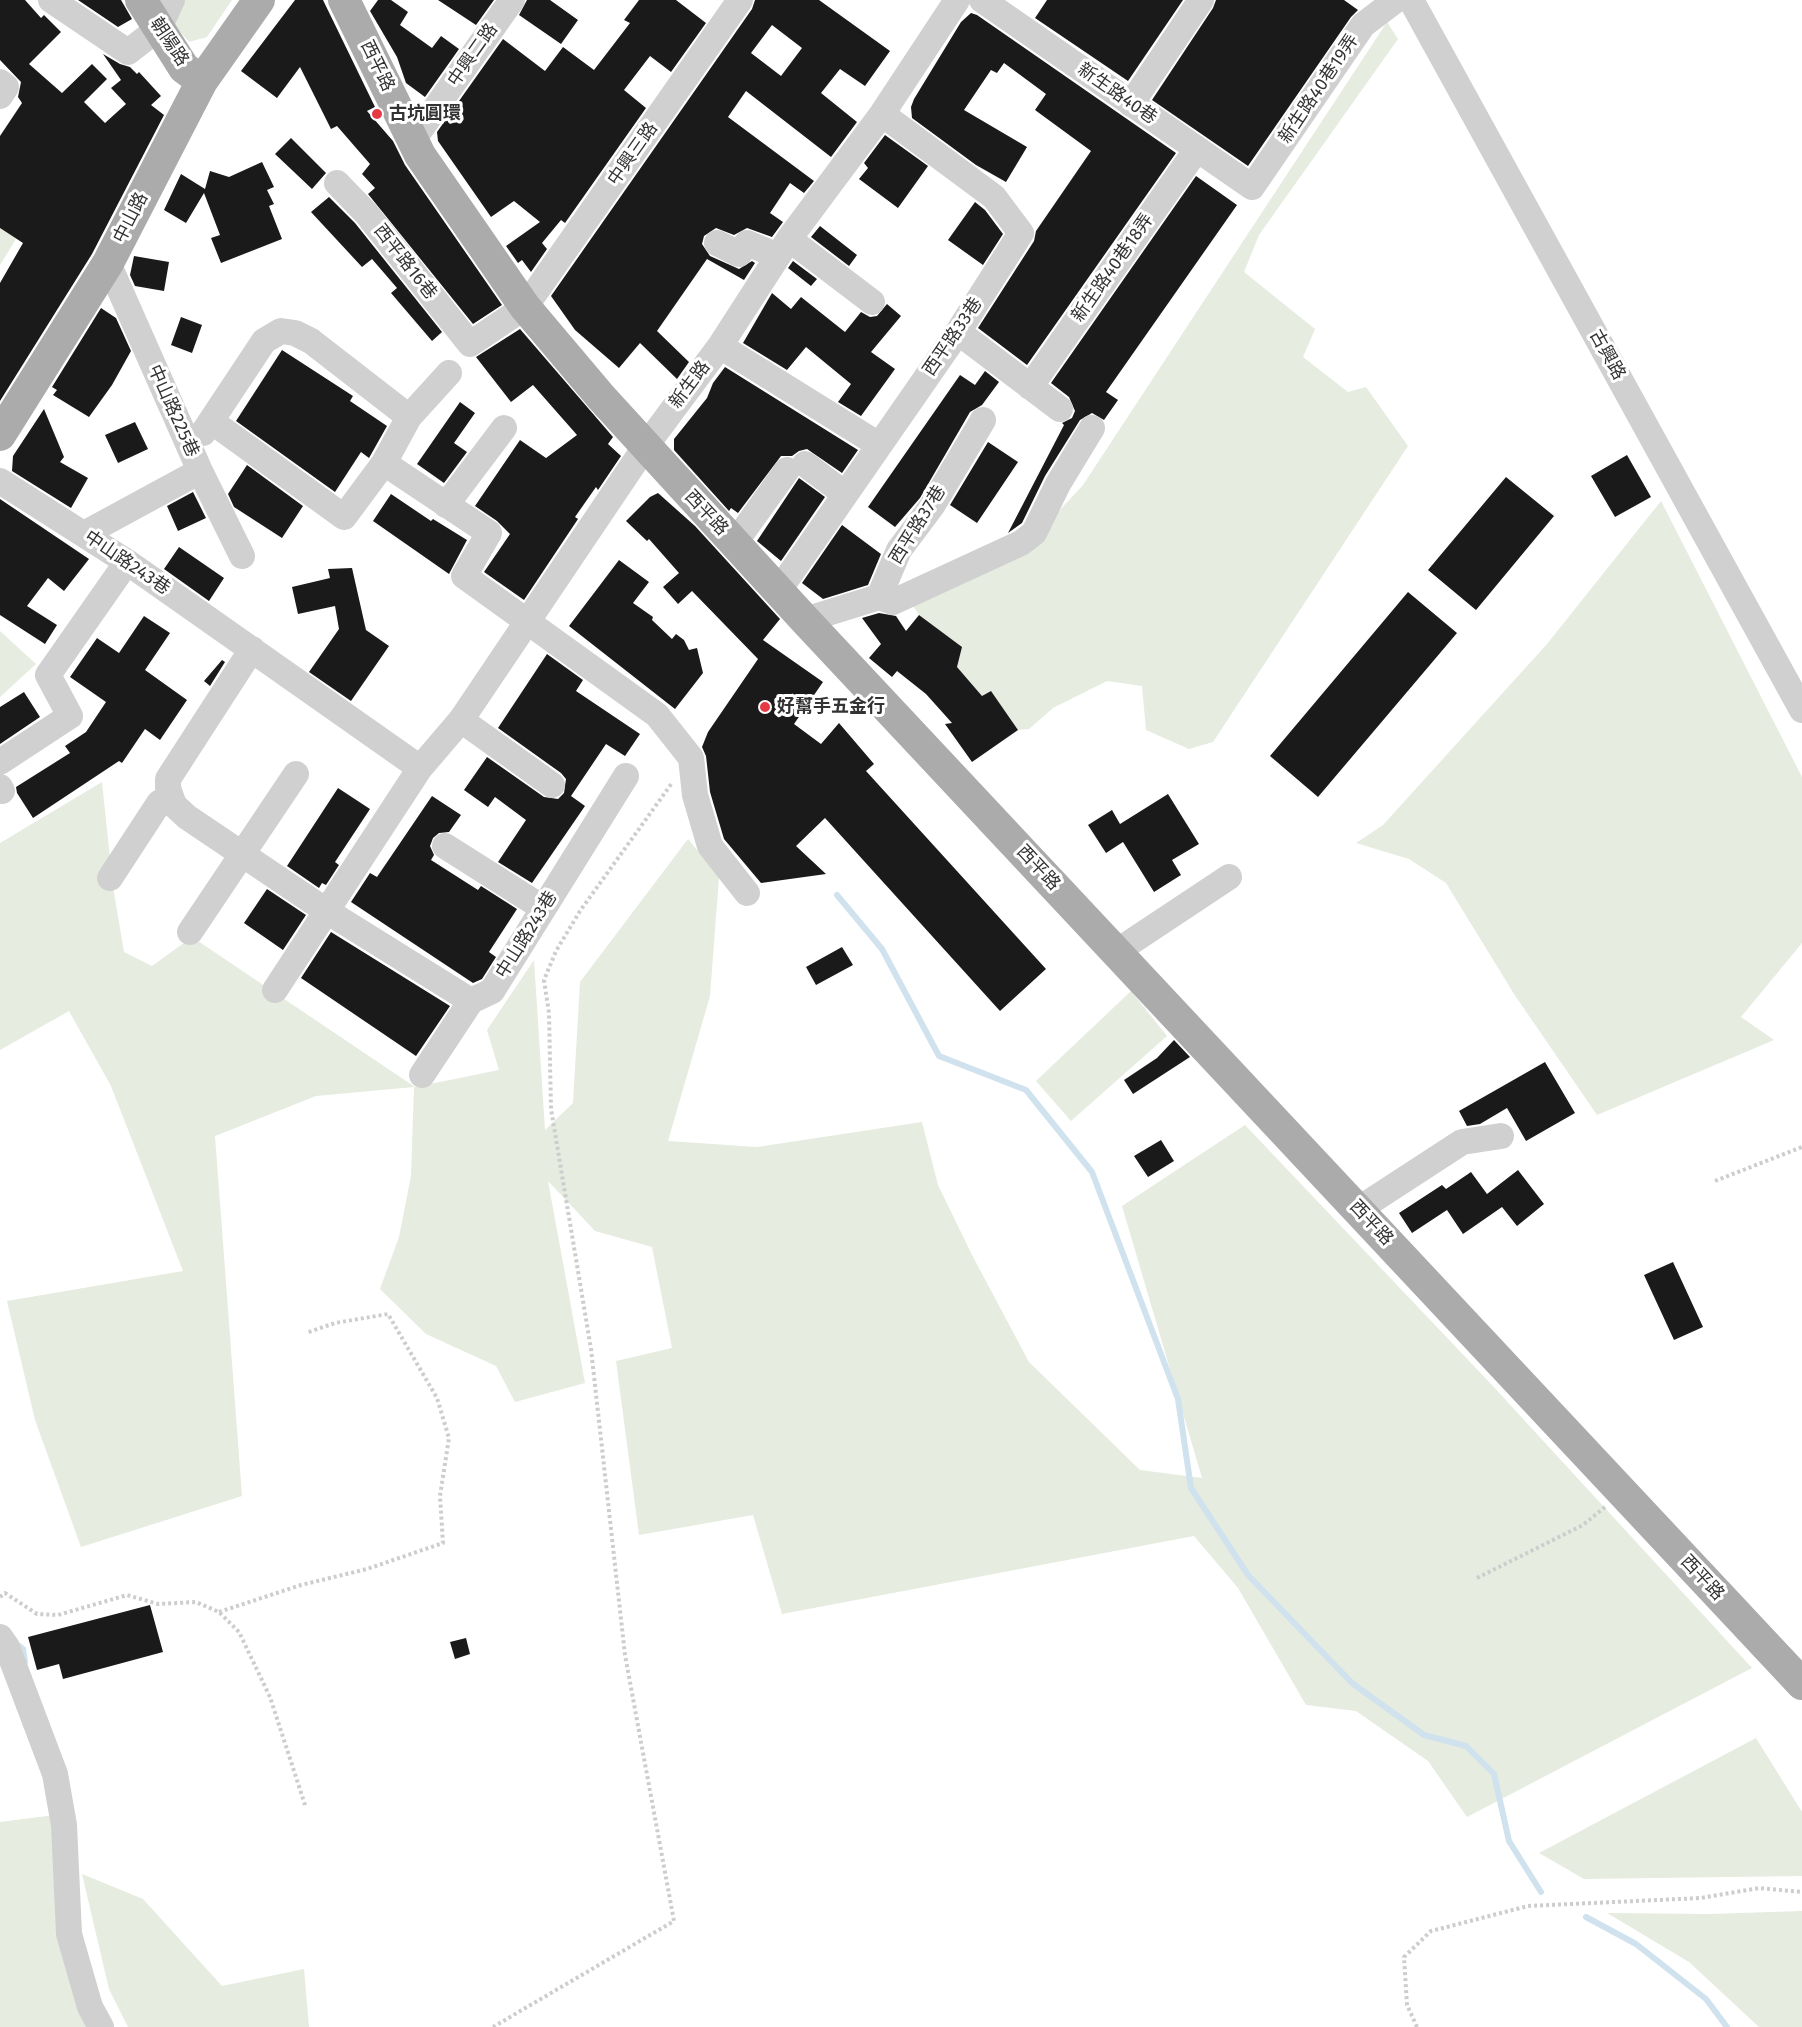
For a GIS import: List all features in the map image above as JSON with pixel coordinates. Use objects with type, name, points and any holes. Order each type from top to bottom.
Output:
[{"type":"main road","name":"朝陽路","points":[[141,0],[165,14],[184,68],[202,81]]},
{"type":"main road","name":"中山路","points":[[0,435],[108,263],[202,81],[259,0]]},
{"type":"main road","name":"西平路","points":[[352,4],[420,155],[525,307],[645,447],[1802,1684]]},
{"type":"street","points":[[51,0],[128,52],[165,14]]},
{"type":"street","name":"中興二路","points":[[413,140],[512,0]]},
{"type":"street","name":"中興三路","points":[[525,307],[740,0]]},
{"type":"street","name":"新生路","points":[[420,768],[461,720],[645,447],[720,346],[784,248],[882,114],[957,0]]},
{"type":"street","name":"新生路40巷","points":[[982,0],[1252,187]]},
{"type":"street","points":[[1131,104],[1201,0]]},
{"type":"street","name":"新生路40巷19弄","points":[[1252,187],[1363,25],[1396,0]]},
{"type":"street","name":"古興路","points":[[1411,0],[1802,710]]},
{"type":"street","name":"西平路33巷","points":[[779,590],[958,332],[1021,233],[994,196],[882,114]]},
{"type":"street","name":"新生路40巷18弄","points":[[1030,387],[1197,149]]},
{"type":"street","name":"西平路16巷","points":[[337,183],[366,213],[470,344],[525,307]]},
{"type":"street","points":[[717,243],[739,254],[747,243],[784,248],[872,302]]},
{"type":"street","name":"中山路225巷","points":[[84,534],[195,461],[108,263]]},
{"type":"street","points":[[242,556],[195,461],[211,420],[264,341],[281,331],[295,333],[311,341],[409,417]]},
{"type":"street","points":[[958,332],[1060,409]]},
{"type":"street","points":[[720,346],[879,445]]},
{"type":"street","points":[[211,420],[344,517],[384,464],[409,417],[448,373]]},
{"type":"street","name":"西平路37巷","points":[[879,597],[899,550],[932,506],[983,420]]},
{"type":"street","points":[[446,505],[504,428]]},
{"type":"street","points":[[806,621],[879,597],[892,602],[1028,538],[1034,533],[1058,484],[1092,428]]},
{"type":"street","points":[[384,464],[489,533],[464,576],[657,715],[691,758],[695,795],[710,846],[747,893]]},
{"type":"street","points":[[734,544],[796,466],[845,494]]},
{"type":"street","name":"中山路243巷","points":[[0,481],[127,562],[420,768]]},
{"type":"street","points":[[0,762],[70,716],[48,675],[127,562]]},
{"type":"street","points":[[252,650],[168,779],[171,797],[180,812],[325,910],[471,1001],[422,1075]]},
{"type":"street","points":[[461,720],[552,785]]},
{"type":"street","points":[[274,990],[420,768]]},
{"type":"street","points":[[190,932],[296,774]]},
{"type":"street","name":"中山路243巷","points":[[471,1001],[492,991],[626,776]]},
{"type":"street","points":[[110,878],[159,803],[171,797]]},
{"type":"street","points":[[445,846],[543,908]]},
{"type":"street","points":[[1116,952],[1229,876]]},
{"type":"street","points":[[1359,1209],[1462,1142],[1501,1136]]},
{"type":"street","points":[[0,1637],[7,1647],[55,1774],[64,1825],[69,1934],[90,2007],[101,2027]]},
{"type":"path","points":[[493,2027],[674,1921],[625,1655],[591,1349],[551,1109],[549,1013],[544,980],[556,951],[580,911],[691,758]]},
{"type":"path","points":[[1715,1180],[1802,1147]]},
{"type":"path","points":[[219,1612],[301,1585],[368,1569],[444,1543],[440,1496],[449,1438],[437,1398],[387,1314],[335,1323],[306,1333]]},
{"type":"path","points":[[1477,1578],[1583,1525],[1622,1494]]},
{"type":"path","points":[[0,1597],[5,1593],[37,1614],[58,1615],[127,1595],[158,1604],[196,1602],[219,1612],[239,1632],[270,1697],[306,1808]]},
{"type":"path","points":[[1417,2027],[1407,2005],[1404,1957],[1431,1931],[1528,1906],[1701,1898],[1759,1888],[1802,1892]]},
{"type":"shaded area","points":[[179,0],[232,0],[207,37],[189,42],[170,20]]},
{"type":"shaded area","points":[[1387,22],[1398,39],[1259,235],[1244,272],[1315,329],[1303,357],[1348,392],[1366,387],[1408,446],[1213,742],[1189,749],[1146,730],[1142,686],[1107,681],[1053,708],[1029,729],[1018,730],[991,691],[982,696],[957,667],[962,647],[919,615],[904,592],[1044,527],[1083,485]]},
{"type":"shaded area","points":[[0,228],[16,239],[0,265]]},
{"type":"shaded area","points":[[1661,501],[1802,777],[1802,943],[1741,1017],[1774,1040],[1597,1115],[1514,994],[1446,883],[1409,859],[1356,843],[1383,825],[1547,644]]},
{"type":"shaded area","points":[[0,631],[36,664],[0,697]]},
{"type":"shaded area","points":[[102,782],[113,887],[124,952],[152,966],[192,937],[415,1087],[499,1070],[487,1030],[534,960],[545,1130],[573,1103],[580,982],[688,839],[719,877],[710,996],[668,1141],[757,1147],[922,1122],[938,1185],[1029,1362],[1140,1470],[1202,1478],[1122,1206],[1245,1125],[1491,1384],[1752,1668],[1467,1817],[1428,1761],[1356,1711],[1306,1705],[1238,1588],[1194,1536],[782,1614],[753,1515],[639,1535],[616,1361],[672,1348],[652,1247],[595,1231],[548,1181],[585,1383],[515,1402],[496,1366],[426,1334],[380,1289],[399,1237],[411,1176],[414,1087],[316,1096],[215,1136],[242,1496],[81,1547],[35,1420],[7,1301],[183,1271],[111,1086],[69,1011],[0,1050],[0,843]]},
{"type":"shaded area","points":[[1131,991],[1167,1036],[1071,1121],[1036,1081]]},
{"type":"shaded area","points":[[1756,1738],[1802,1812],[1802,1876],[1584,1879],[1539,1853]]},
{"type":"shaded area","points":[[55,1815],[91,2027],[0,2027],[0,1822]]},
{"type":"shaded area","points":[[82,1874],[143,1899],[222,1986],[304,1969],[309,2027],[128,2027],[109,1989]]},
{"type":"shaded area","points":[[1802,1911],[1802,2027],[1759,2027],[1689,1962],[1607,1913],[1710,1914]]},
{"type":"building","points":[[0,0],[25,0],[41,18],[44,15],[61,32],[29,64],[62,93],[92,64],[107,79],[84,102],[105,123],[126,104],[111,88],[121,80],[103,54],[130,67],[137,74],[139,72],[161,96],[151,105],[164,115],[92,254],[0,401],[0,283],[23,243],[0,228],[0,136],[22,103],[18,97],[21,82],[0,60]]},
{"type":"building","points":[[78,0],[121,0],[132,19],[118,27]]},
{"type":"building","points":[[295,0],[323,0],[375,107],[367,111],[393,141],[405,165],[502,305],[473,324],[368,194],[375,188],[362,174],[370,164],[337,126],[331,129],[300,67],[277,98],[241,71]]},
{"type":"building","points":[[378,0],[391,0],[408,12],[400,25],[432,48],[441,36],[459,49],[425,97],[406,83],[397,57],[370,11]]},
{"type":"building","points":[[438,0],[494,0],[476,25]]},
{"type":"building","points":[[527,0],[550,0],[578,20],[561,44],[519,15]]},
{"type":"building","points":[[639,0],[676,0],[706,23],[671,72],[650,56],[624,90],[646,108],[565,223],[561,220],[542,243],[547,249],[531,272],[522,260],[518,263],[506,246],[540,222],[514,201],[491,217],[438,141],[437,132],[503,39],[545,71],[563,47],[594,70],[630,23],[624,20]]},
{"type":"building","points":[[755,0],[819,0],[890,51],[865,86],[840,69],[821,93],[857,122],[831,157],[746,91],[728,117],[814,181],[804,193],[790,183],[770,213],[783,222],[772,237],[747,228],[734,235],[716,228],[704,236],[702,244],[710,256],[739,269],[752,261],[755,263],[744,280],[707,259],[657,331],[689,362],[677,379],[640,343],[619,368],[575,330],[551,296],[752,9]],"holes":[[[772,25],[802,48],[781,76],[751,53]]]},
{"type":"building","points":[[1047,0],[1183,0],[1128,81],[1035,18]]},
{"type":"building","points":[[1216,0],[1344,0],[1358,10],[1248,166],[1152,100]]},
{"type":"building","points":[[971,13],[1176,153],[1027,365],[978,328],[1034,241],[1036,231],[1091,151],[1035,110],[1046,94],[1004,63],[997,73],[991,70],[964,110],[1027,147],[1006,182],[976,165],[912,118],[911,107],[914,99],[961,22]]},
{"type":"building","points":[[885,135],[928,166],[898,208],[859,179],[868,168],[864,163]]},
{"type":"building","points":[[291,138],[326,173],[312,189],[275,154]]},
{"type":"building","points":[[262,162],[274,187],[267,190],[274,204],[269,206],[282,239],[221,263],[211,238],[220,235],[204,193],[186,223],[164,210],[181,174],[205,189],[210,171],[229,177]]},
{"type":"building","points":[[1196,176],[1237,205],[1106,392],[1118,400],[1104,420],[1092,413],[1080,420],[1045,476],[1022,523],[1008,533],[1064,425],[1062,423],[1072,418],[1075,411],[1069,397],[1051,383]]},
{"type":"building","points":[[329,197],[355,223],[442,332],[432,341],[391,293],[397,288],[372,259],[362,267],[311,212]]},
{"type":"building","points":[[975,202],[985,210],[1003,234],[983,265],[948,240]]},
{"type":"building","points":[[820,226],[857,255],[849,266],[811,237]]},
{"type":"building","points":[[134,256],[169,262],[164,291],[135,286],[130,275]]},
{"type":"building","points":[[793,261],[817,279],[811,286],[788,268]]},
{"type":"building","points":[[772,293],[791,309],[801,297],[845,332],[861,312],[870,317],[877,316],[887,304],[901,316],[871,352],[895,369],[861,416],[838,402],[851,384],[806,347],[787,370],[743,343]]},
{"type":"building","points":[[101,308],[116,318],[131,351],[112,385],[89,417],[53,395],[57,390],[52,387]]},
{"type":"building","points":[[181,317],[202,325],[192,353],[171,345]]},
{"type":"building","points":[[520,329],[613,437],[608,444],[621,456],[598,490],[596,487],[575,517],[578,519],[524,600],[484,572],[510,534],[497,521],[475,506],[520,440],[546,458],[577,435],[533,385],[511,402],[476,357]]},
{"type":"building","points":[[282,350],[353,396],[350,401],[387,426],[369,458],[361,452],[335,492],[236,421]]},
{"type":"building","points":[[725,367],[858,450],[842,473],[807,449],[792,456],[781,456],[738,513],[731,508],[729,511],[674,450],[674,439],[707,398],[713,383]]},
{"type":"building","points":[[985,371],[999,382],[982,405],[970,412],[920,498],[895,527],[868,507],[960,375],[975,385]]},
{"type":"building","points":[[460,402],[475,413],[454,443],[467,452],[444,483],[417,464]]},
{"type":"building","points":[[44,409],[64,457],[60,462],[88,478],[71,508],[12,471],[13,456]]},
{"type":"building","points":[[135,422],[148,449],[118,463],[105,435]]},
{"type":"building","points":[[988,442],[1018,462],[977,523],[950,505]]},
{"type":"building","points":[[1627,455],[1651,497],[1615,517],[1591,476]]},
{"type":"building","points":[[247,465],[303,506],[282,538],[234,507],[228,494]]},
{"type":"building","points":[[1506,477],[1554,516],[1476,610],[1428,570]]},
{"type":"building","points":[[799,478],[825,497],[781,561],[757,541]]},
{"type":"building","points":[[193,492],[206,518],[178,531],[167,506]]},
{"type":"building","points":[[658,493],[695,526],[780,619],[763,640],[823,682],[794,724],[821,744],[839,723],[874,764],[866,771],[1046,969],[1000,1011],[825,818],[796,846],[826,874],[761,883],[724,839],[710,792],[706,756],[702,747],[708,732],[758,659],[692,591],[678,604],[663,587],[679,573],[649,539],[647,541],[626,521],[650,497]]},
{"type":"building","points":[[391,494],[431,521],[433,519],[467,540],[449,574],[373,521]]},
{"type":"building","points":[[0,499],[89,559],[64,591],[48,578],[27,606],[57,625],[45,644],[0,615]]},
{"type":"building","points":[[842,525],[881,554],[868,585],[823,599],[802,583]]},
{"type":"building","points":[[179,547],[224,578],[209,601],[164,569]]},
{"type":"building","points":[[619,560],[649,582],[633,603],[653,617],[652,620],[672,639],[676,634],[684,640],[689,650],[697,648],[703,673],[675,709],[569,626]]},
{"type":"building","points":[[352,568],[366,630],[389,646],[351,701],[309,672],[339,629],[335,606],[298,614],[292,587],[330,578],[328,569]]},
{"type":"building","points":[[1408,592],[1457,633],[1318,797],[1270,756]]},
{"type":"building","points":[[879,613],[896,616],[906,631],[919,615],[962,647],[957,667],[982,696],[991,691],[1018,730],[972,762],[945,724],[952,723],[926,694],[897,671],[892,677],[869,658],[881,644],[862,618]]},
{"type":"building","points":[[144,616],[170,633],[145,670],[187,700],[160,740],[145,729],[122,763],[119,761],[33,818],[17,793],[16,787],[70,753],[65,746],[86,732],[106,702],[70,677],[97,638],[119,653]]},
{"type":"building","points":[[547,654],[583,680],[576,691],[640,734],[625,756],[606,744],[571,796],[585,806],[532,883],[498,862],[526,820],[495,797],[488,807],[464,790],[487,757],[544,797],[558,799],[564,793],[566,779],[561,773],[498,728]]},
{"type":"building","points":[[222,660],[225,662],[210,686],[204,681]]},
{"type":"building","points":[[24,692],[40,717],[0,744],[0,707]]},
{"type":"building","points":[[338,788],[370,809],[335,862],[339,865],[326,885],[322,883],[319,888],[287,866]]},
{"type":"building","points":[[1168,794],[1199,844],[1172,860],[1181,875],[1154,892],[1123,842],[1106,853],[1088,825],[1112,810],[1120,824]]},
{"type":"building","points":[[432,796],[461,815],[449,832],[439,833],[433,838],[430,846],[434,855],[431,860],[478,890],[481,886],[517,909],[489,952],[496,957],[482,979],[473,983],[351,902],[370,873],[377,877]]},
{"type":"building","points":[[267,889],[306,915],[283,950],[244,923]]},
{"type":"building","points":[[331,932],[450,1006],[416,1056],[301,978]]},
{"type":"building","points":[[842,947],[853,965],[816,985],[806,967]]},
{"type":"building","points":[[1174,1040],[1190,1057],[1133,1094],[1124,1080],[1157,1058]]},
{"type":"building","points":[[1545,1062],[1575,1113],[1526,1141],[1507,1108],[1480,1124],[1467,1126],[1459,1111]]},
{"type":"building","points":[[1161,1140],[1174,1161],[1148,1177],[1134,1156]]},
{"type":"building","points":[[1518,1170],[1544,1204],[1517,1226],[1502,1207],[1463,1234],[1447,1210],[1412,1233],[1399,1213],[1442,1185],[1446,1189],[1471,1172],[1487,1194]]},
{"type":"building","points":[[1673,1262],[1703,1327],[1674,1340],[1644,1275]]},
{"type":"building","points":[[150,1605],[163,1652],[63,1679],[59,1664],[37,1670],[28,1637]]},
{"type":"building","points":[[466,1638],[470,1654],[455,1659],[450,1642]]},
{"type":"waterway","points":[[837,895],[882,949],[939,1056],[1026,1090],[1092,1172],[1178,1399],[1191,1488],[1248,1575],[1352,1683],[1424,1735],[1466,1746],[1494,1774],[1509,1841],[1541,1892]]},
{"type":"waterway","points":[[15,1643],[23,1649],[25,1662]]},
{"type":"waterway","points":[[1586,1917],[1636,1944],[1706,1999],[1727,2027]]},
{"type":"place","name":"古坑圓環","points":[[377,114]]},
{"type":"place","name":"好幫手五金行","points":[[765,707]]}]
